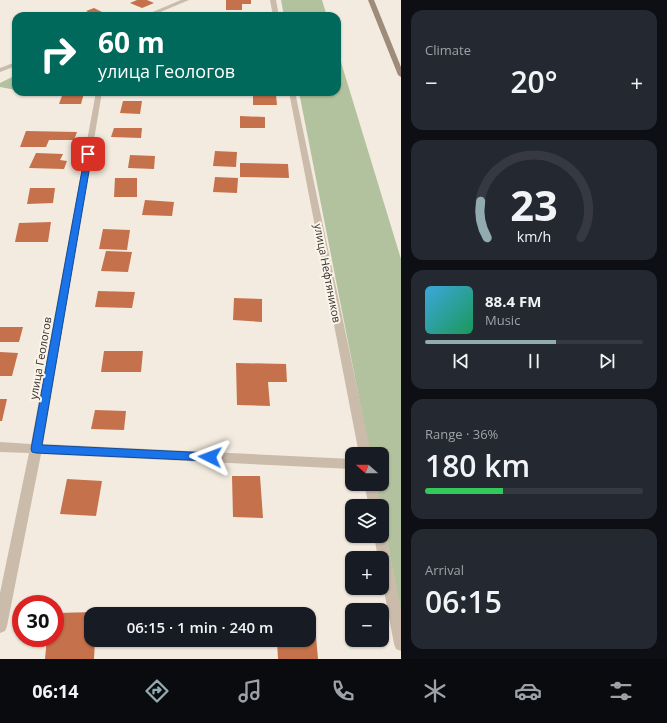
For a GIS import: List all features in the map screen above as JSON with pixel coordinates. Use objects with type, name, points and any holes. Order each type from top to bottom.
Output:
[{"type":"main road","points":[[371,0],[401,75]]},
{"type":"street","points":[[156,12],[186,0]]},
{"type":"street","points":[[273,0],[275,12]]},
{"type":"street","points":[[0,70],[12,66]]},
{"type":"street","name":"улица Геологов","points":[[0,626],[36,449],[98,96]]},
{"type":"street","name":"улица Нефтяников","points":[[293,96],[364,447]]},
{"type":"street","points":[[0,447],[345,464]]},
{"type":"street","points":[[381,543],[401,644]]},
{"type":"green space","points":[[281,0],[322,0],[326,12],[283,12]]},
{"type":"green space","points":[[341,62],[401,259],[401,613],[387,543],[389,543],[389,499],[379,499],[377,491],[389,491],[389,447],[369,447],[300,96],[341,96]]},
{"type":"green space","points":[[12,77],[12,89],[0,87],[0,83]]},
{"type":"building","points":[[137,0],[147,0],[154,3],[142,8],[130,3]]},
{"type":"building","points":[[226,0],[251,0],[251,4],[242,4],[242,10],[226,10]]},
{"type":"building","points":[[94,8],[102,12],[88,12],[86,11]]},
{"type":"building","points":[[62,96],[83,96],[81,104],[59,104]]},
{"type":"building","points":[[253,96],[276,96],[277,105],[253,105]]},
{"type":"building","points":[[123,101],[142,101],[140,114],[120,113]]},
{"type":"building","points":[[240,116],[265,117],[265,128],[240,128]]},
{"type":"building","points":[[114,128],[142,128],[141,138],[111,137]]},
{"type":"building","points":[[26,131],[77,132],[74,140],[49,140],[46,147],[20,147]]},
{"type":"building","points":[[215,151],[237,152],[236,167],[213,166]]},
{"type":"building","points":[[36,153],[63,154],[60,160],[67,161],[64,169],[29,168]]},
{"type":"building","points":[[130,155],[155,156],[154,169],[128,168]]},
{"type":"building","points":[[240,163],[288,164],[289,178],[240,177]]},
{"type":"building","points":[[215,177],[238,178],[237,193],[213,192]]},
{"type":"building","points":[[115,178],[137,178],[137,197],[114,197]]},
{"type":"building","points":[[30,188],[55,188],[53,203],[27,204]]},
{"type":"building","points":[[145,200],[174,202],[172,216],[142,215]]},
{"type":"building","points":[[51,222],[48,242],[15,242],[19,223]]},
{"type":"building","points":[[103,229],[130,230],[127,250],[99,249]]},
{"type":"building","points":[[106,251],[132,252],[128,272],[101,271]]},
{"type":"building","points":[[98,291],[135,292],[132,308],[95,307]]},
{"type":"building","points":[[234,298],[262,299],[262,322],[233,320]]},
{"type":"building","points":[[0,327],[23,327],[19,342],[0,342]]},
{"type":"building","points":[[104,351],[143,351],[141,372],[101,372]]},
{"type":"building","points":[[0,352],[18,353],[12,376],[0,376]]},
{"type":"building","points":[[236,363],[286,364],[287,382],[268,382],[270,406],[237,405]]},
{"type":"building","points":[[0,399],[7,399],[2,421],[0,421]]},
{"type":"building","points":[[95,410],[126,411],[124,430],[91,429]]},
{"type":"building","points":[[232,476],[260,476],[263,518],[233,517]]},
{"type":"building","points":[[67,479],[102,481],[96,516],[60,514]]},
{"type":"building","points":[[84,612],[84,647],[95,647],[94,659],[45,659],[46,647],[64,647],[64,613]]},
{"type":"building","points":[[316,636],[318,659],[278,659],[277,647],[316,647]]},
{"type":"route","points":[[88,154],[36,449],[210,457]]}]
